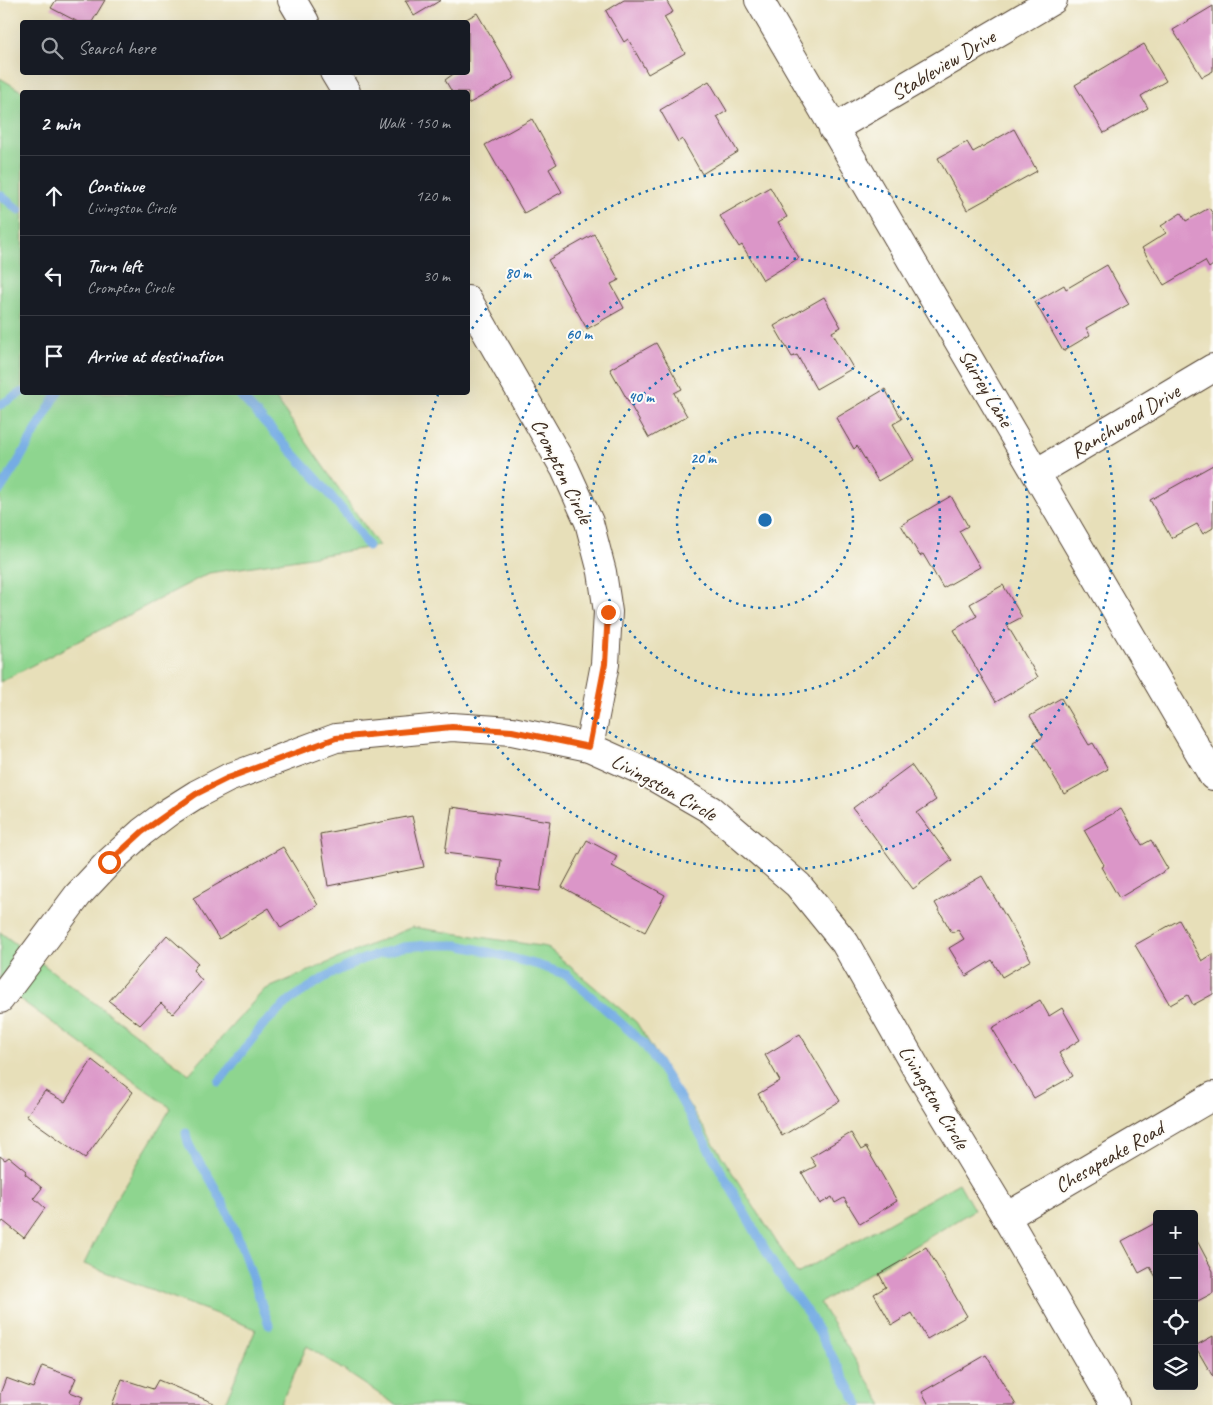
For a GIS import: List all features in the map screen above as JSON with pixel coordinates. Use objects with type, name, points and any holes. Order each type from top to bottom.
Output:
[{"type":"street","points":[[292,0],[304,20]]},
{"type":"street","name":"Surrey Lane","points":[[758,0],[1213,776]]},
{"type":"street","name":"Stableview Drive","points":[[833,129],[1053,0]]},
{"type":"street","points":[[336,75],[345,90]]},
{"type":"street","name":"Crompton Circle","points":[[470,303],[565,469],[589,522],[602,572],[608,612],[605,664],[589,747]]},
{"type":"street","name":"Ranchwood Drive","points":[[1036,473],[1213,368]]},
{"type":"street","name":"Livingston Circle","points":[[0,999],[78,895],[109,862],[142,832],[170,811],[196,794],[228,778],[336,738],[452,727],[512,731],[589,747],[647,773],[711,810],[798,885],[845,943],[916,1068],[1006,1217],[1115,1405]]},
{"type":"street","name":"Chesapeake Road","points":[[1006,1217],[1213,1096]]},
{"type":"green space","points":[[0,78],[20,90],[20,395],[273,395],[379,546],[209,573],[0,682]]},
{"type":"green space","points":[[412,927],[547,947],[636,1022],[797,1274],[959,1183],[974,1210],[820,1303],[883,1405],[396,1405],[307,1346],[280,1405],[224,1405],[256,1329],[84,1264],[114,1202],[171,1108],[0,985],[0,932],[189,1074],[264,990]]},
{"type":"building","points":[[56,0],[105,0],[93,20],[74,20],[51,8]]},
{"type":"building","points":[[405,0],[441,0],[414,16]]},
{"type":"building","points":[[624,0],[666,0],[673,12],[664,17],[685,53],[648,74],[628,39],[624,42],[606,11]]},
{"type":"building","points":[[1213,6],[1213,71],[1202,77],[1173,30]]},
{"type":"building","points":[[477,13],[515,78],[470,103],[470,90],[451,90],[445,80],[452,75],[470,75],[470,20],[465,20]]},
{"type":"building","points":[[1144,44],[1166,81],[1141,96],[1148,108],[1104,133],[1075,85]]},
{"type":"building","points":[[709,81],[727,111],[717,117],[738,152],[702,174],[682,139],[678,142],[660,110]]},
{"type":"building","points":[[532,119],[557,164],[549,169],[562,192],[524,213],[485,145]]},
{"type":"building","points":[[1014,129],[1037,171],[967,210],[938,158],[967,142],[973,152]]},
{"type":"building","points":[[770,187],[787,217],[778,222],[799,258],[763,280],[742,245],[739,247],[720,216]]},
{"type":"building","points":[[1209,208],[1213,214],[1213,265],[1209,268],[1205,261],[1164,285],[1142,248],[1166,233],[1161,226],[1181,213],[1186,221]]},
{"type":"building","points":[[594,234],[619,280],[611,284],[624,308],[587,329],[548,260]]},
{"type":"building","points":[[1107,265],[1129,304],[1086,328],[1090,335],[1063,351],[1035,302],[1064,285],[1066,289]]},
{"type":"building","points":[[824,297],[841,327],[832,332],[853,368],[816,389],[797,355],[792,357],[774,326]]},
{"type":"building","points":[[656,343],[682,389],[674,393],[687,416],[649,438],[610,369]]},
{"type":"building","points":[[885,389],[902,419],[893,424],[914,460],[878,481],[857,446],[854,449],[836,418]]},
{"type":"building","points":[[1213,465],[1213,528],[1203,534],[1197,524],[1171,538],[1150,500]]},
{"type":"building","points":[[951,496],[968,526],[959,531],[980,567],[943,588],[923,554],[920,556],[901,525]]},
{"type":"building","points":[[1003,585],[1022,617],[1007,625],[1038,677],[996,702],[954,630],[977,616],[970,604]]},
{"type":"building","points":[[1061,698],[1089,745],[1093,743],[1108,769],[1064,794],[1034,742],[1043,737],[1030,716]]},
{"type":"building","points":[[911,765],[936,800],[917,813],[952,860],[913,889],[853,808]]},
{"type":"building","points":[[452,807],[550,821],[540,891],[498,885],[501,860],[445,853]]},
{"type":"building","points":[[1121,809],[1142,845],[1151,840],[1168,869],[1119,898],[1101,867],[1104,865],[1084,830]]},
{"type":"building","points":[[412,816],[424,867],[328,886],[320,834]]},
{"type":"building","points":[[587,840],[617,856],[612,866],[665,895],[645,932],[562,887]]},
{"type":"building","points":[[283,847],[318,905],[281,928],[269,908],[219,939],[193,898]]},
{"type":"building","points":[[982,876],[1031,960],[1002,977],[992,960],[966,976],[949,948],[964,939],[958,930],[952,933],[935,903]]},
{"type":"building","points":[[1179,920],[1202,961],[1213,954],[1213,994],[1193,1005],[1188,995],[1170,1005],[1135,945]]},
{"type":"building","points":[[167,935],[198,963],[193,970],[202,981],[173,1014],[161,1003],[140,1025],[109,1001]]},
{"type":"building","points":[[1040,1000],[1049,1016],[1062,1008],[1080,1040],[1059,1053],[1073,1076],[1034,1098],[992,1028]]},
{"type":"building","points":[[800,1034],[840,1101],[782,1136],[758,1094],[780,1081],[765,1055]]},
{"type":"building","points":[[92,1060],[133,1092],[85,1158],[26,1116],[45,1091],[65,1102]]},
{"type":"building","points":[[851,1133],[861,1150],[866,1147],[897,1201],[860,1224],[844,1198],[835,1203],[832,1197],[820,1204],[802,1173],[816,1166],[810,1157]]},
{"type":"building","points":[[0,1156],[5,1160],[9,1157],[42,1188],[34,1198],[45,1208],[24,1238],[3,1221],[0,1225]]},
{"type":"building","points":[[1153,1224],[1153,1272],[1150,1267],[1139,1273],[1122,1241]]},
{"type":"building","points":[[1198,1243],[1213,1271],[1213,1293],[1198,1301]]},
{"type":"building","points":[[926,1247],[967,1316],[927,1339],[912,1313],[892,1325],[874,1294],[886,1287],[879,1274]]},
{"type":"building","points":[[1213,1336],[1213,1377],[1198,1351],[1198,1344]]},
{"type":"building","points":[[986,1355],[1016,1405],[929,1405],[922,1392]]},
{"type":"building","points":[[42,1366],[76,1378],[70,1392],[83,1397],[79,1405],[0,1405],[0,1394],[6,1378],[33,1388]]},
{"type":"building","points":[[122,1379],[153,1389],[158,1380],[214,1403],[214,1405],[112,1405]]},
{"type":"waterway","points":[[0,195],[19,210]]},
{"type":"waterway","points":[[0,405],[20,393]]},
{"type":"waterway","points":[[0,490],[56,395]]},
{"type":"waterway","points":[[240,395],[318,480],[349,518],[368,546]]},
{"type":"waterway","points":[[219,1082],[263,1025],[290,1000],[327,976],[363,959],[403,947],[457,945],[538,965],[567,975],[642,1042],[654,1058],[677,1093],[778,1272],[810,1316],[859,1405]]},
{"type":"waterway","points":[[186,1133],[192,1150],[209,1177],[227,1212],[269,1325]]},
{"type":"route","points":[[109,862],[142,832],[196,794],[228,778],[336,738],[452,727],[512,731],[589,747],[605,664],[608,612]]}]
